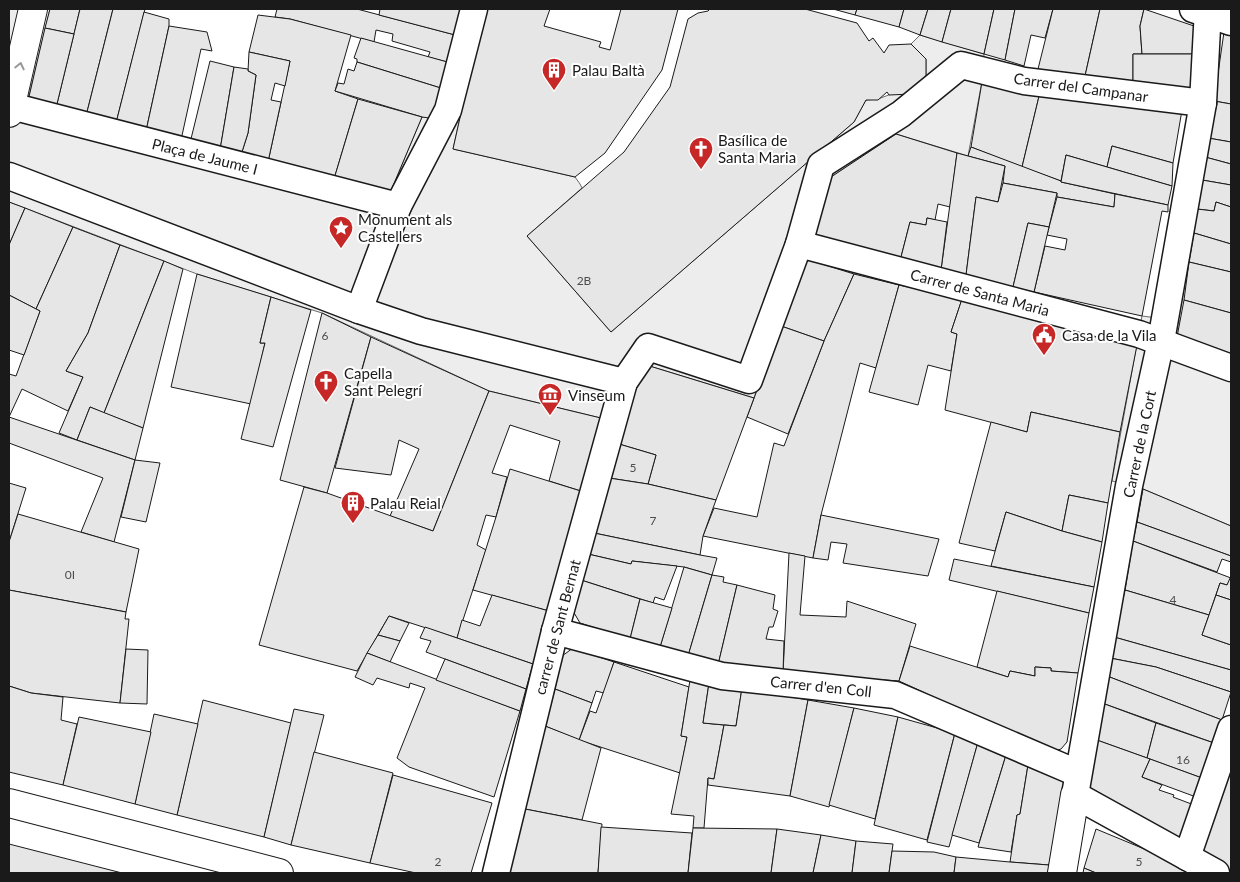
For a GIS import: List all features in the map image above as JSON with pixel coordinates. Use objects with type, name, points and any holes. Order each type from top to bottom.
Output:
[{"type":"street","points":[[10,109],[33,9]]},
{"type":"street","points":[[359,310],[398,206],[448,110],[474,9]]},
{"type":"street","points":[[1202,11],[1231,22]]},
{"type":"street","name":"Carrer de la Cort","points":[[1062,873],[1129,486],[1161,341],[1203,104],[1202,11]]},
{"type":"street","name":"Carrer del Campanar","points":[[798,244],[821,165],[901,114],[961,65],[1024,81],[1203,104]]},
{"type":"street","name":"Plaça de Jaume I","points":[[10,109],[398,206]]},
{"type":"street","points":[[9,176],[359,310],[420,331],[624,382]]},
{"type":"street","name":"Carrer de Santa Maria","points":[[798,244],[1161,341],[1231,368]]},
{"type":"street","name":"carrer de Sant Bernat","points":[[496,873],[555,631],[624,382],[648,347],[749,380],[798,244]]},
{"type":"street","name":"Carrer d'en Coll","points":[[555,631],[722,676],[895,694],[1076,784],[1188,857],[1216,873]]},
{"type":"street","points":[[1188,857],[1231,730]]},
{"type":"street","points":[[9,803],[279,873]]},
{"type":"shaded area","points":[[9,9],[50,9],[28,100],[390,193],[422,117],[461,113],[453,149],[575,177],[580,184],[582,188],[527,236],[611,332],[854,122],[866,100],[878,99],[926,81],[926,59],[911,44],[920,35],[984,54],[983,76],[968,156],[896,134],[828,179],[754,398],[643,364],[605,419],[489,391],[322,313],[197,274],[9,202]]},
{"type":"shaded area","points":[[1142,316],[1180,321],[1231,356],[1231,526],[1143,489],[1112,481]]},
{"type":"building","points":[[50,9],[80,9],[74,34],[45,28]]},
{"type":"building","points":[[80,9],[113,9],[86,116],[56,108]]},
{"type":"building","points":[[113,9],[145,9],[116,123],[86,116]]},
{"type":"building","points":[[277,9],[357,9],[459,36],[451,63],[428,57],[430,52],[392,41],[393,34],[376,30],[374,42],[290,19],[275,17]]},
{"type":"building","points":[[380,9],[466,9],[459,36],[379,15]]},
{"type":"building","name":"Palau Baltà","points":[[482,9],[550,9],[544,26],[601,42],[599,47],[610,50],[621,9],[678,9],[662,70],[605,153],[575,177],[453,149],[461,113],[456,112]]},
{"type":"building","name":"Basílica de Santa Maria","points":[[710,9],[805,9],[857,23],[869,41],[873,38],[884,53],[889,45],[911,44],[926,59],[926,81],[912,94],[889,95],[887,92],[878,100],[866,100],[854,122],[611,332],[527,236],[624,152],[670,87],[688,19]]},
{"type":"building","points":[[833,9],[857,9],[855,15]]},
{"type":"building","points":[[857,9],[904,9],[899,27],[855,15]]},
{"type":"building","points":[[904,9],[928,9],[920,35],[899,27]]},
{"type":"building","points":[[928,9],[951,9],[942,42],[920,35]]},
{"type":"building","points":[[951,9],[994,9],[984,54],[942,42]]},
{"type":"building","points":[[994,9],[1015,9],[1005,60],[984,54]]},
{"type":"building","points":[[1015,9],[1053,9],[1045,38],[1031,35],[1024,66],[1005,60]]},
{"type":"building","points":[[1053,9],[1100,9],[1085,76],[1038,69]]},
{"type":"building","points":[[1100,9],[1144,9],[1140,26],[1142,54],[1133,54],[1133,84],[1085,76]]},
{"type":"building","points":[[1144,9],[1194,26],[1195,54],[1142,54],[1140,26]]},
{"type":"building","points":[[144,12],[169,19],[146,131],[116,123]]},
{"type":"building","points":[[258,15],[290,19],[351,35],[335,91],[358,99],[334,179],[268,162],[290,61],[249,52]]},
{"type":"building","points":[[169,26],[207,32],[212,51],[201,49],[181,140],[146,131]]},
{"type":"building","points":[[45,28],[74,34],[56,108],[28,101]]},
{"type":"building","points":[[1224,32],[1231,35],[1231,104],[1214,101]]},
{"type":"building","points":[[361,38],[451,63],[444,89],[357,62],[357,59],[354,58]]},
{"type":"building","points":[[249,52],[290,61],[285,86],[275,83],[271,100],[281,102],[268,162],[241,155],[248,133],[256,75],[248,71]]},
{"type":"building","points":[[1133,54],[1198,54],[1189,97],[1133,84]]},
{"type":"building","points":[[210,61],[234,67],[220,150],[190,143]]},
{"type":"building","points":[[357,62],[444,89],[436,119],[422,117],[335,91],[338,83],[344,84],[348,69],[354,71]]},
{"type":"building","points":[[234,67],[248,69],[248,71],[256,75],[248,133],[241,155],[220,150]]},
{"type":"building","points":[[983,76],[1041,88],[1022,167],[971,147]]},
{"type":"building","points":[[1041,88],[1182,110],[1173,163],[1112,146],[1107,167],[1066,155],[1061,181],[1022,167]]},
{"type":"building","points":[[358,99],[422,117],[390,193],[334,179]]},
{"type":"building","points":[[1214,101],[1231,104],[1231,142],[1208,138]]},
{"type":"building","points":[[896,134],[957,153],[950,207],[938,204],[935,220],[927,218],[926,225],[910,222],[900,261],[810,238],[828,179]]},
{"type":"building","points":[[1208,138],[1231,142],[1231,164],[1205,157]]},
{"type":"building","points":[[1112,146],[1173,163],[1172,186],[1107,167]]},
{"type":"building","points":[[971,147],[1061,182],[1115,194],[1114,207],[1057,197],[1057,193],[1003,183],[1005,166],[968,156]]},
{"type":"building","points":[[957,153],[1005,166],[998,202],[976,197],[966,275],[941,270]]},
{"type":"building","points":[[1066,155],[1172,186],[1168,205],[1061,182]]},
{"type":"building","points":[[1205,157],[1231,164],[1231,185],[1202,180]]},
{"type":"building","points":[[1202,180],[1231,185],[1231,207],[1216,202],[1214,211],[1197,209]]},
{"type":"building","points":[[1003,183],[1057,193],[1049,227],[1028,223],[1013,287],[966,275],[976,197],[998,202]]},
{"type":"building","points":[[1115,194],[1168,205],[1168,212],[1162,211],[1142,316],[1034,292],[1045,246],[1065,250],[1067,239],[1047,235],[1057,197],[1114,207]]},
{"type":"building","points":[[9,202],[25,208],[9,245]]},
{"type":"building","points":[[1216,202],[1231,207],[1231,244],[1194,233],[1197,209],[1214,211]]},
{"type":"building","points":[[25,208],[73,227],[36,309],[9,295],[9,245]]},
{"type":"building","points":[[927,218],[947,222],[941,270],[900,261],[910,222],[926,225]]},
{"type":"building","points":[[1028,223],[1049,227],[1034,292],[1013,287]]},
{"type":"building","points":[[73,227],[120,245],[88,333],[66,371],[83,377],[68,411],[22,389],[9,417],[9,374],[16,376],[40,311],[36,309]]},
{"type":"building","points":[[1194,233],[1231,244],[1231,272],[1189,262]]},
{"type":"building","points":[[120,245],[164,261],[104,413],[90,407],[77,440],[59,433],[83,377],[66,371],[88,333]]},
{"type":"building","points":[[806,259],[854,274],[824,341],[781,326]]},
{"type":"building","points":[[164,261],[183,269],[143,428],[104,413]]},
{"type":"building","points":[[1189,262],[1231,272],[1231,313],[1184,300]]},
{"type":"building","points":[[197,274],[271,297],[260,343],[265,343],[251,404],[171,387]]},
{"type":"building","points":[[854,274],[899,285],[876,368],[860,363],[821,515],[813,558],[703,536],[714,508],[757,517],[774,443],[784,446],[824,341]]},
{"type":"building","points":[[899,285],[962,299],[951,332],[957,334],[951,371],[928,365],[918,405],[869,392]]},
{"type":"building","points":[[9,295],[40,311],[24,355],[9,350]]},
{"type":"building","points":[[271,297],[311,310],[273,447],[241,439],[265,343],[260,343]]},
{"type":"building","name":"Casa de la Vila","points":[[962,299],[1138,340],[1120,432],[1031,412],[1027,432],[945,410],[957,334],[951,332]]},
{"type":"building","points":[[1184,300],[1231,313],[1231,356],[1177,337]]},
{"type":"building","name":"Capella Sant Pelegrí","points":[[322,313],[371,337],[327,493],[280,480]]},
{"type":"building","points":[[781,326],[824,341],[788,434],[747,417]]},
{"type":"building","points":[[371,337],[489,391],[433,531],[390,516],[419,449],[399,440],[391,475],[335,468]]},
{"type":"building","points":[[643,364],[754,398],[716,500],[648,484],[656,455],[619,444]]},
{"type":"building","name":"Palau Reial","points":[[489,391],[605,419],[584,492],[549,481],[560,441],[510,425],[492,473],[507,477],[496,517],[486,515],[477,545],[486,550],[457,638],[389,616],[357,671],[259,645],[304,487],[327,493],[433,531]]},
{"type":"building","points":[[90,407],[143,428],[135,460],[77,440]]},
{"type":"building","points":[[1031,412],[1120,432],[1108,503],[1069,495],[1062,531],[1006,512],[995,551],[959,543],[991,422],[1027,432]]},
{"type":"building","points":[[9,417],[135,460],[114,542],[81,532],[103,478],[9,443]]},
{"type":"building","points":[[619,444],[656,455],[648,484],[609,478]]},
{"type":"building","points":[[135,460],[160,463],[146,522],[121,517]]},
{"type":"building","points":[[510,469],[584,492],[549,611],[473,590]]},
{"type":"building","points":[[609,478],[648,484],[716,500],[703,536],[700,555],[594,533]]},
{"type":"building","points":[[9,483],[26,488],[9,542]]},
{"type":"building","points":[[1143,489],[1231,526],[1231,556],[1137,522]]},
{"type":"building","points":[[1069,495],[1108,503],[1102,542],[1062,531]]},
{"type":"building","points":[[1006,512],[1102,542],[1094,587],[991,566]]},
{"type":"building","points":[[18,514],[139,549],[126,612],[9,590],[9,542]]},
{"type":"building","points":[[821,515],[939,539],[928,576],[843,563],[847,544],[831,542],[828,560],[813,558]]},
{"type":"building","points":[[1137,522],[1231,556],[1231,562],[1222,559],[1217,572],[1133,541]]},
{"type":"building","points":[[594,533],[717,558],[712,575],[684,567],[632,561],[631,564],[588,554]]},
{"type":"building","points":[[1133,541],[1231,578],[1227,585],[1220,583],[1209,615],[1125,590]]},
{"type":"building","points":[[789,553],[805,556],[800,615],[846,617],[847,601],[916,624],[899,681],[783,673]]},
{"type":"building","points":[[588,554],[631,564],[632,561],[677,566],[664,600],[655,597],[653,603],[581,580]]},
{"type":"building","points":[[954,559],[1094,587],[1089,613],[949,580]]},
{"type":"building","points":[[684,567],[712,575],[688,656],[660,647]]},
{"type":"building","points":[[712,575],[724,577],[723,582],[737,585],[718,665],[688,656]]},
{"type":"building","points":[[1231,576],[1231,600],[1216,595],[1220,583],[1227,585]]},
{"type":"building","points":[[581,580],[640,599],[630,639],[580,623],[573,611]]},
{"type":"building","points":[[737,585],[775,595],[773,609],[778,611],[773,627],[769,627],[766,639],[784,641],[783,673],[718,665]]},
{"type":"building","points":[[9,590],[126,612],[125,619],[129,619],[120,703],[31,693],[9,686]]},
{"type":"building","points":[[1125,590],[1209,615],[1202,635],[1231,645],[1231,670],[1114,637]]},
{"type":"building","points":[[997,591],[1089,613],[1078,673],[1051,671],[1051,668],[1035,667],[1035,676],[1010,671],[1008,677],[977,667]]},
{"type":"building","points":[[492,595],[549,611],[533,664],[457,638],[462,620],[480,626]]},
{"type":"building","points":[[1216,595],[1231,600],[1231,645],[1202,635]]},
{"type":"building","points":[[640,599],[672,608],[660,647],[630,639]]},
{"type":"building","points":[[389,616],[409,623],[400,641],[378,635]]},
{"type":"building","points":[[425,627],[533,664],[526,689],[426,652],[431,641],[420,638]]},
{"type":"building","points":[[378,635],[400,641],[390,662],[367,653]]},
{"type":"building","points":[[1114,637],[1231,670],[1231,692],[1156,667],[1110,658]]},
{"type":"building","points":[[910,646],[1008,677],[1010,671],[1035,676],[1035,667],[1051,668],[1051,671],[1078,673],[1067,742],[1061,749],[1055,751],[1045,748],[899,681]]},
{"type":"building","points":[[573,648],[614,662],[604,693],[596,691],[592,703],[555,689],[562,656]]},
{"type":"building","points":[[126,649],[148,650],[147,704],[120,703]]},
{"type":"building","points":[[367,653],[520,711],[494,797],[409,767],[397,758],[425,688],[410,683],[409,688],[377,678],[373,685],[355,677]]},
{"type":"building","points":[[1110,658],[1156,667],[1231,692],[1222,720],[1107,676]]},
{"type":"building","points":[[445,659],[526,689],[520,711],[436,680]]},
{"type":"building","points":[[614,662],[689,687],[681,736],[687,737],[680,773],[579,740],[590,711],[596,713]]},
{"type":"building","points":[[1107,676],[1222,720],[1214,743],[1102,703]]},
{"type":"building","points":[[690,680],[709,683],[703,723],[724,725],[714,779],[708,778],[704,828],[693,828],[694,816],[671,814],[687,737],[681,736]]},
{"type":"building","points":[[709,683],[742,688],[736,726],[703,723]]},
{"type":"building","points":[[9,686],[31,693],[63,697],[61,720],[77,724],[63,785],[9,772]]},
{"type":"building","points":[[742,688],[808,700],[790,796],[708,785],[708,778],[714,779],[724,725],[736,726]]},
{"type":"building","points":[[555,689],[592,703],[579,740],[545,726]]},
{"type":"building","points":[[203,700],[291,723],[264,837],[177,815]]},
{"type":"building","points":[[808,700],[854,708],[829,807],[790,796]]},
{"type":"building","points":[[1102,703],[1156,723],[1147,758],[1094,739]]},
{"type":"building","points":[[854,708],[898,717],[875,819],[829,805]]},
{"type":"building","points":[[294,709],[324,715],[291,845],[264,837]]},
{"type":"building","points":[[154,714],[198,724],[177,815],[135,804]]},
{"type":"building","points":[[79,717],[151,732],[135,804],[63,785]]},
{"type":"building","points":[[898,717],[955,733],[927,840],[874,825]]},
{"type":"building","points":[[1156,723],[1214,743],[1202,778],[1147,758]]},
{"type":"building","points":[[545,726],[601,748],[582,820],[525,809]]},
{"type":"building","points":[[955,733],[978,742],[949,847],[927,842]]},
{"type":"building","points":[[1094,739],[1150,759],[1142,777],[1162,785],[1159,790],[1194,805],[1180,841],[1086,785]]},
{"type":"building","points":[[978,742],[1006,755],[979,843],[952,835]]},
{"type":"building","points":[[314,752],[393,773],[370,863],[291,845]]},
{"type":"building","points":[[1006,755],[1028,765],[1020,814],[1017,815],[1011,852],[978,847]]},
{"type":"building","points":[[1150,759],[1202,778],[1196,797],[1142,777]]},
{"type":"building","points":[[1028,765],[1065,782],[1049,865],[1010,862],[1017,815],[1020,814]]},
{"type":"building","points":[[1228,771],[1231,773],[1231,872],[1197,853]]},
{"type":"building","points":[[393,775],[492,803],[471,873],[416,873],[370,863]]},
{"type":"building","points":[[525,809],[602,824],[598,873],[508,873]]},
{"type":"building","points":[[601,827],[692,833],[688,873],[598,873]]},
{"type":"building","points":[[693,828],[777,829],[771,873],[688,873]]},
{"type":"building","points":[[777,829],[821,835],[813,873],[771,873]]},
{"type":"building","points":[[1096,829],[1195,870],[1194,873],[1096,873],[1084,868]]},
{"type":"building","points":[[821,835],[856,841],[852,873],[813,873]]},
{"type":"building","points":[[856,841],[893,844],[889,873],[852,873]]},
{"type":"building","points":[[9,844],[122,873],[9,873]]},
{"type":"building","points":[[892,851],[934,852],[956,857],[954,873],[889,873]]},
{"type":"building","points":[[956,857],[1049,865],[1048,873],[954,873]]},
{"type":"building","points":[[1084,868],[1096,873],[1083,873]]},
{"type":"place","name":"Palau Baltà","points":[[554,91]]},
{"type":"place","name":"Basílica de Santa Maria","points":[[701,170]]},
{"type":"place","name":"Monument als Castellers","points":[[341,249]]},
{"type":"place","name":"Casa de la Vila","points":[[1044,356]]},
{"type":"place","name":"Capella Sant Pelegrí","points":[[326,403]]},
{"type":"place","name":"Vinseum","points":[[550,416]]},
{"type":"place","name":"Palau Reial","points":[[353,524]]}]
